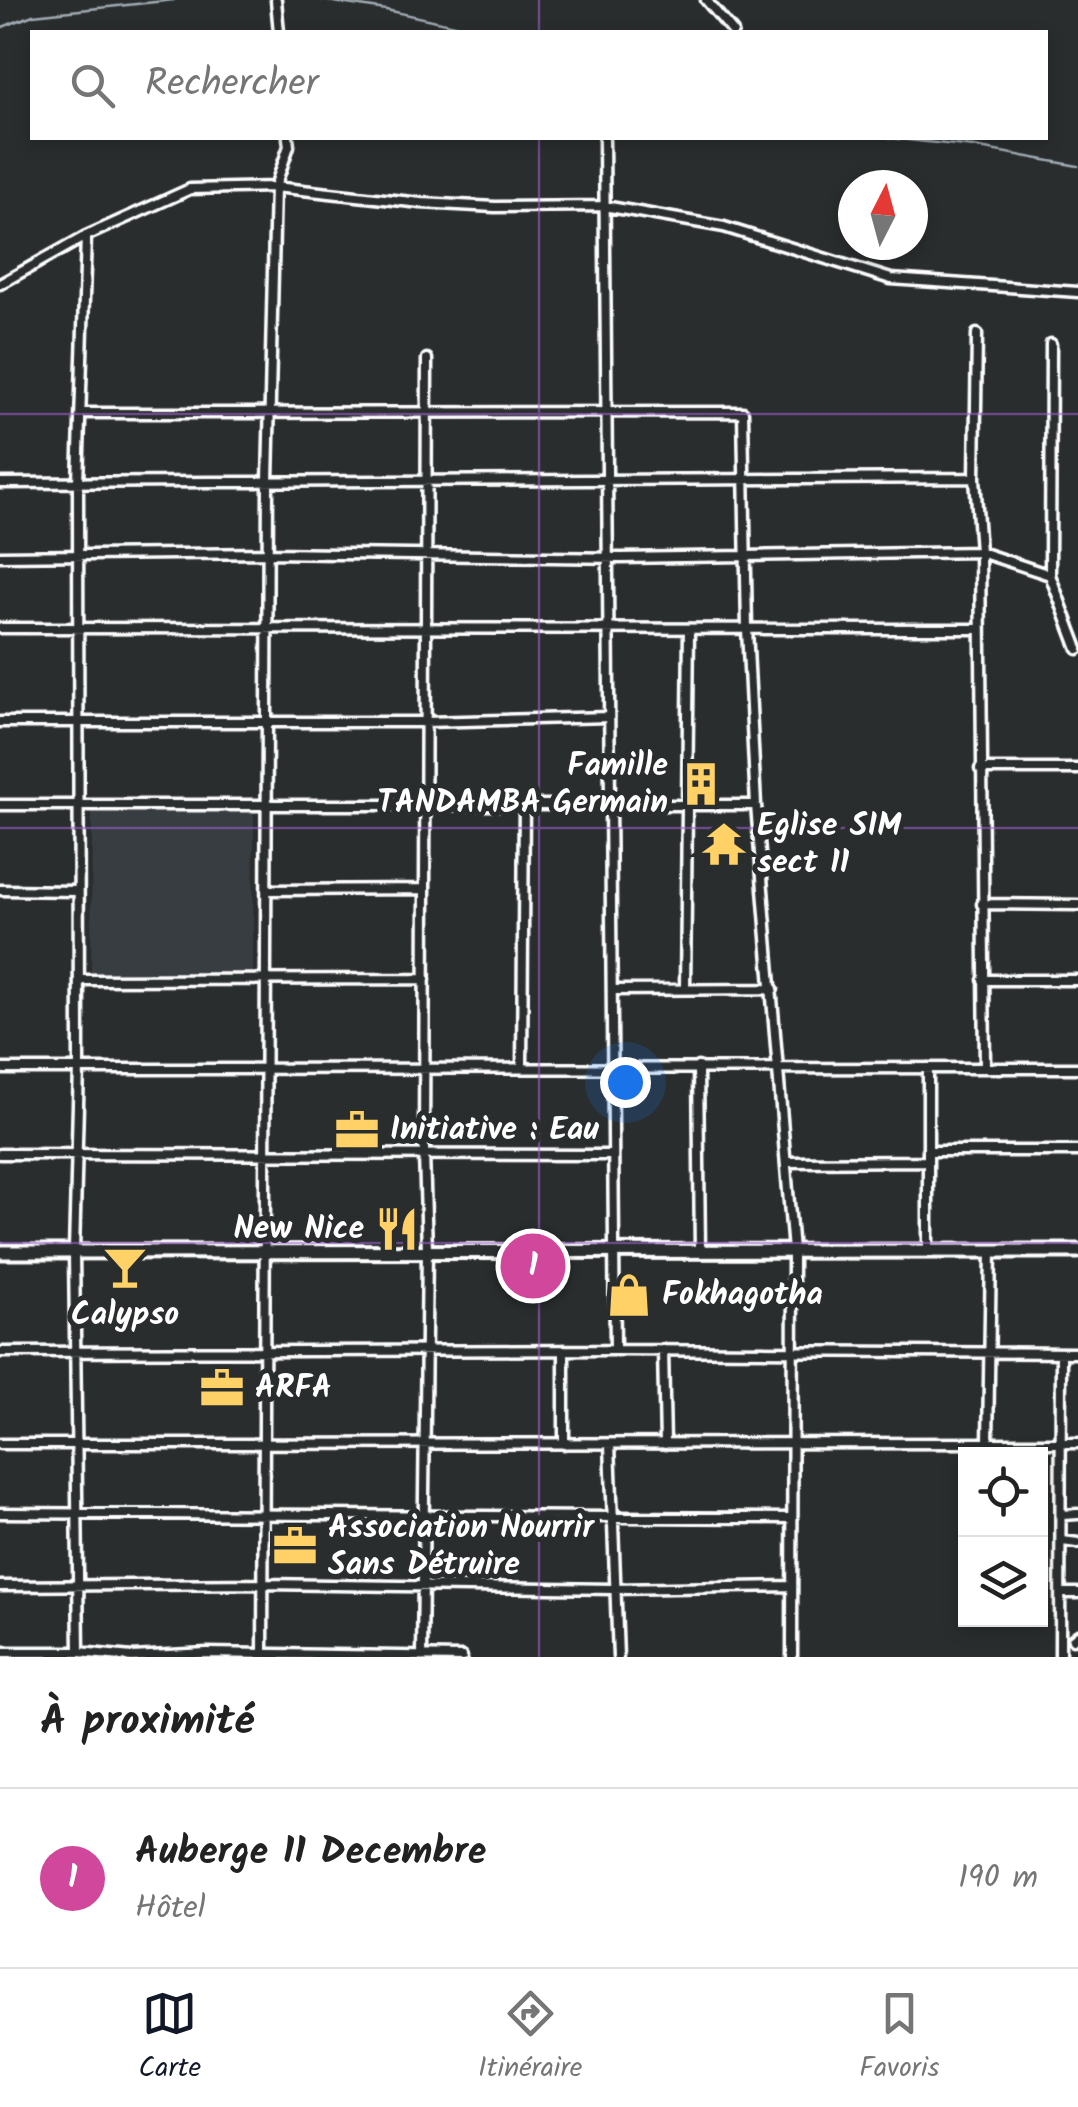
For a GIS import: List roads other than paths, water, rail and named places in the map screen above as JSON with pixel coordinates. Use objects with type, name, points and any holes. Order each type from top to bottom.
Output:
[{"type":"highway","points":[[0,1252],[1078,1251]]},
{"type":"street","points":[[706,0],[732,30]]},
{"type":"street","points":[[276,2],[278,30]]},
{"type":"street","points":[[264,1656],[268,481],[275,187],[288,140]]},
{"type":"street","points":[[604,140],[615,1350]]},
{"type":"street","points":[[0,284],[86,236],[190,189],[275,187],[422,202],[604,206],[724,227],[891,279],[1078,292]]},
{"type":"street","points":[[80,1652],[74,1444],[74,1154],[79,1068],[78,483],[86,236]]},
{"type":"street","points":[[977,334],[975,478],[980,552],[984,1068]]},
{"type":"street","points":[[1051,344],[1050,575],[1078,650]]},
{"type":"street","points":[[422,1657],[427,1250],[426,359]]},
{"type":"street","points":[[81,413],[743,412],[746,629],[756,805],[793,1251],[792,1657]]},
{"type":"street","points":[[0,483],[975,478]]},
{"type":"street","points":[[0,556],[269,553],[608,558],[980,552],[1050,575]]},
{"type":"street","points":[[0,628],[978,629]]},
{"type":"street","points":[[685,989],[689,629]]},
{"type":"street","points":[[0,722],[426,722],[609,717]]},
{"type":"street","points":[[980,769],[1078,769]]},
{"type":"street","points":[[522,1067],[524,804]]},
{"type":"street","points":[[0,805],[756,805]]},
{"type":"street","points":[[266,890],[425,889]]},
{"type":"street","points":[[0,890],[78,892]]},
{"type":"street","points":[[982,904],[1078,905]]},
{"type":"street","points":[[78,980],[425,979]]},
{"type":"street","points":[[983,980],[1078,980]]},
{"type":"street","points":[[612,990],[773,988]]},
{"type":"street","points":[[698,1067],[700,1251]]},
{"type":"street","points":[[928,1068],[928,1250]]},
{"type":"street","points":[[0,1069],[1078,1068]]},
{"type":"street","points":[[786,1162],[1078,1151]]},
{"type":"street","points":[[0,1154],[613,1156]]},
{"type":"street","points":[[988,1444],[992,1250]]},
{"type":"street","points":[[564,1350],[564,1444]]},
{"type":"street","points":[[663,1350],[664,1444]]},
{"type":"street","points":[[0,1352],[1078,1353]]},
{"type":"street","points":[[1060,1657],[1061,1353]]},
{"type":"street","points":[[0,1444],[1078,1443]]},
{"type":"street","points":[[610,1444],[618,1657]]},
{"type":"street","points":[[0,1513],[792,1518]]},
{"type":"street","points":[[1062,1514],[1078,1514]]},
{"type":"street","points":[[1062,1542],[1078,1543]]},
{"type":"street","points":[[0,1586],[791,1586]]},
{"type":"street","points":[[1061,1593],[1078,1594]]},
{"type":"street","points":[[0,1652],[80,1652],[132,1657],[462,1657]]},
{"type":"waterway","points":[[0,28],[33,15],[174,0]]},
{"type":"waterway","points":[[321,0],[478,30]]},
{"type":"waterway","points":[[908,140],[974,147],[1078,166]]},
{"type":"place","name":"Famille TANDAMBA Germain","points":[[701,784]]},
{"type":"place","name":"Eglise SIM sect 11","points":[[724,844]]},
{"type":"place","name":"Initiative : Eau","points":[[357,1130]]},
{"type":"place","name":"New Nice","points":[[397,1229]]},
{"type":"place","name":"Auberge 11 Decembre","points":[[533,1266]]},
{"type":"place","name":"Calypso","points":[[125,1267]]},
{"type":"place","name":"Fokhagotha","points":[[629,1295]]},
{"type":"place","name":"ARFA","points":[[222,1388]]},
{"type":"place","name":"Association Nourrir Sans Détruire","points":[[295,1546]]}]
